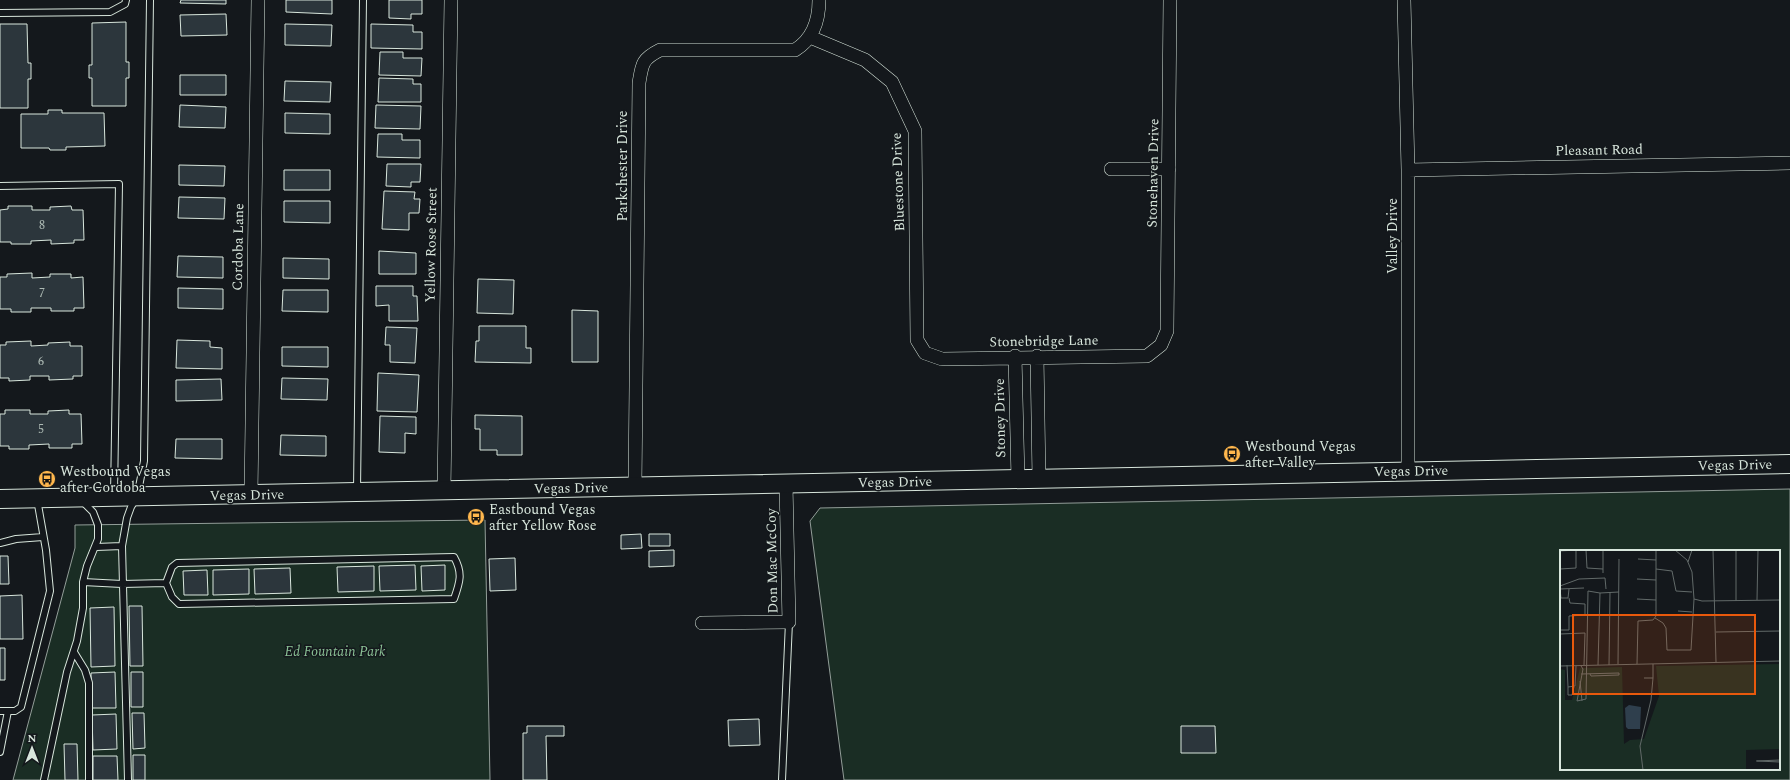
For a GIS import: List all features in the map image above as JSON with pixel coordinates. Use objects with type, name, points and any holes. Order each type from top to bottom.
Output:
[{"type":"main road","name":"Vegas Drive","points":[[0,500],[1790,464]]},
{"type":"street","name":"Cordoba Lane","points":[[251,494],[258,0]]},
{"type":"street","name":"Yellow Rose Street","points":[[444,491],[450,0]]},
{"type":"street","name":"Parkchester Drive","points":[[635,487],[639,83],[641,68],[648,56],[660,50],[795,50],[805,44],[810,37],[819,14],[819,0]]},
{"type":"street","name":"Stonehaven Drive","points":[[1161,345],[1167,332],[1170,169],[1170,0]]},
{"type":"street","name":"Valley Drive","points":[[1404,0],[1408,170],[1408,471]]},
{"type":"street","name":"Bluestone Drive","points":[[810,37],[865,60],[892,82],[915,131],[917,340],[925,353]]},
{"type":"street","name":"Pleasant Road","points":[[1408,170],[1790,163]]},
{"type":"street","points":[[1111,169],[1170,169]]},
{"type":"street","name":"Stonebridge Lane","points":[[925,353],[942,359],[1015,356],[1147,356],[1161,345]]},
{"type":"street","name":"Stoney Drive","points":[[1015,356],[1018,479]]},
{"type":"street","points":[[1037,356],[1039,479]]},
{"type":"street","name":"Don Mac McCoy","points":[[702,623],[789,622],[786,484]]},
{"type":"lane","points":[[0,13],[110,12],[125,4],[126,0]]},
{"type":"lane","points":[[128,780],[122,546],[127,518],[137,497],[144,462],[150,0]]},
{"type":"lane","points":[[357,492],[363,0]]},
{"type":"lane","points":[[0,186],[119,184],[114,497]]},
{"type":"lane","points":[[44,780],[68,672],[77,642],[83,608],[84,582],[87,566],[98,539],[98,525],[93,512],[79,498]]},
{"type":"lane","points":[[0,711],[16,711],[21,707],[50,591],[48,566],[37,499]]},
{"type":"lane","points":[[0,544],[16,539],[43,537]]},
{"type":"lane","points":[[96,547],[122,546]]},
{"type":"lane","points":[[454,557],[459,566],[460,575],[459,586],[454,599],[179,604],[172,597],[166,583],[172,567],[177,563],[454,557]]},
{"type":"lane","points":[[84,582],[122,584],[166,583]]},
{"type":"lane","points":[[782,780],[789,622]]},
{"type":"lane","points":[[74,652],[85,670],[89,683],[89,780]]},
{"type":"lane","points":[[0,752],[8,711]]},
{"type":"green space","points":[[1790,489],[1790,780],[844,780],[810,521],[820,508]]},
{"type":"green space","name":"Ed Fountain Park","points":[[485,520],[490,780],[13,780],[75,548],[75,525]]},
{"type":"building","points":[[181,0],[226,0],[226,4],[180,3]]},
{"type":"building","points":[[286,0],[332,0],[332,14],[286,12]]},
{"type":"building","points":[[389,0],[422,0],[422,14],[411,14],[411,19],[389,18]]},
{"type":"building","points":[[226,14],[227,35],[181,36],[180,15]]},
{"type":"building","points":[[126,22],[126,62],[129,62],[129,78],[126,78],[126,106],[92,106],[92,78],[89,78],[89,65],[92,65],[92,23]]},
{"type":"building","points":[[0,24],[27,24],[28,63],[31,63],[31,79],[28,79],[28,108],[0,108]]},
{"type":"building","points":[[285,24],[332,25],[331,46],[285,45]]},
{"type":"building","points":[[371,24],[413,25],[413,32],[422,32],[422,49],[371,48]]},
{"type":"building","points":[[380,52],[403,52],[403,58],[422,58],[421,76],[379,75]]},
{"type":"building","points":[[180,75],[226,75],[226,95],[180,95]]},
{"type":"building","points":[[379,78],[413,79],[413,84],[421,84],[421,102],[378,102]]},
{"type":"building","points":[[285,81],[331,82],[330,102],[284,101]]},
{"type":"building","points":[[180,105],[226,107],[225,128],[179,127]]},
{"type":"building","points":[[376,105],[421,106],[420,129],[375,128]]},
{"type":"building","points":[[48,110],[62,110],[62,113],[104,113],[105,146],[66,147],[66,150],[50,150],[49,148],[21,148],[21,114],[48,114]]},
{"type":"building","points":[[285,113],[330,114],[330,134],[285,133]]},
{"type":"building","points":[[378,134],[402,134],[402,140],[420,140],[420,158],[377,157]]},
{"type":"building","points":[[387,164],[421,164],[420,182],[411,182],[411,187],[386,186]]},
{"type":"building","points":[[179,165],[225,166],[224,186],[179,185]]},
{"type":"building","points":[[284,170],[330,170],[330,190],[284,190]]},
{"type":"building","points":[[384,191],[415,192],[414,199],[420,199],[419,213],[409,213],[409,230],[382,229]]},
{"type":"building","points":[[179,197],[225,198],[224,219],[178,218]]},
{"type":"building","points":[[284,201],[330,201],[330,223],[284,222]]},
{"type":"building","points":[[8,206],[32,206],[32,210],[50,210],[50,207],[71,206],[72,210],[83,210],[84,240],[74,240],[74,243],[51,244],[51,240],[31,241],[31,244],[11,244],[11,242],[0,242],[0,210],[8,209]]},
{"type":"building","points":[[379,251],[416,253],[416,274],[379,274]]},
{"type":"building","points":[[178,256],[223,257],[223,278],[177,277]]},
{"type":"building","points":[[283,258],[329,259],[329,279],[283,278]]},
{"type":"building","points":[[32,273],[32,278],[50,277],[50,274],[71,274],[71,278],[83,277],[84,308],[74,308],[74,311],[51,311],[51,308],[31,308],[31,312],[11,312],[11,309],[0,309],[0,277],[7,277],[7,274]]},
{"type":"building","points":[[478,279],[514,280],[513,314],[477,313]]},
{"type":"building","points":[[376,286],[413,286],[413,296],[417,296],[418,321],[389,321],[389,305],[376,306]]},
{"type":"building","points":[[178,288],[223,289],[223,309],[178,308]]},
{"type":"building","points":[[283,290],[328,290],[328,312],[282,311]]},
{"type":"building","points":[[572,310],[598,311],[598,362],[572,362]]},
{"type":"building","points":[[479,326],[526,326],[526,348],[531,348],[531,363],[475,362],[476,341],[479,341]]},
{"type":"building","points":[[386,327],[417,328],[415,363],[390,362],[390,345],[385,345]]},
{"type":"building","points":[[177,340],[210,341],[210,347],[222,348],[222,369],[176,368]]},
{"type":"building","points":[[31,341],[31,346],[48,345],[48,343],[70,342],[70,346],[82,346],[82,376],[73,376],[73,379],[49,380],[49,376],[30,376],[30,380],[9,381],[9,378],[0,378],[0,345],[6,345],[6,342]]},
{"type":"building","points":[[282,347],[328,347],[328,367],[282,366]]},
{"type":"building","points":[[378,373],[419,375],[417,412],[377,411]]},
{"type":"building","points":[[282,378],[328,379],[327,400],[281,399]]},
{"type":"building","points":[[221,379],[222,400],[176,401],[176,380]]},
{"type":"building","points":[[5,410],[30,410],[30,414],[48,414],[48,411],[69,410],[69,414],[81,414],[82,444],[72,444],[72,448],[49,448],[49,444],[29,445],[29,449],[9,449],[9,446],[0,446],[0,414],[5,414]]},
{"type":"building","points":[[475,415],[522,416],[522,455],[497,455],[497,450],[480,450],[480,429],[475,429]]},
{"type":"building","points":[[380,416],[416,417],[416,434],[405,433],[405,453],[379,452]]},
{"type":"building","points":[[281,435],[326,436],[326,456],[280,455]]},
{"type":"building","points":[[176,439],[222,439],[222,459],[175,458]]},
{"type":"building","points":[[641,534],[642,548],[621,549],[621,535]]},
{"type":"building","points":[[649,534],[670,534],[670,546],[649,546]]},
{"type":"building","points":[[674,550],[674,566],[649,567],[649,551]]},
{"type":"building","points":[[0,556],[8,556],[9,584],[0,584]]},
{"type":"building","points":[[515,558],[516,590],[490,591],[489,559]]},
{"type":"building","points":[[415,565],[416,590],[380,591],[379,566]]},
{"type":"building","points":[[445,565],[445,590],[422,591],[421,566]]},
{"type":"building","points":[[374,566],[374,591],[338,592],[337,567]]},
{"type":"building","points":[[290,568],[291,593],[255,594],[254,569]]},
{"type":"building","points":[[249,569],[249,594],[213,595],[213,570]]},
{"type":"building","points":[[207,570],[208,595],[184,595],[183,571]]},
{"type":"building","points":[[22,595],[23,639],[0,639],[0,596]]},
{"type":"building","points":[[129,606],[142,606],[143,666],[130,666]]},
{"type":"building","points":[[114,607],[115,666],[91,667],[90,608]]},
{"type":"building","points":[[0,648],[5,648],[5,680],[0,680]]},
{"type":"building","points":[[115,672],[116,708],[92,708],[91,673]]},
{"type":"building","points":[[131,672],[143,672],[143,707],[131,707]]},
{"type":"building","points":[[132,713],[144,713],[145,748],[133,749]]},
{"type":"building","points":[[116,714],[117,749],[93,750],[92,715]]},
{"type":"building","points":[[759,719],[760,745],[729,746],[728,720]]},
{"type":"building","points":[[527,726],[564,726],[564,736],[546,736],[547,780],[523,780],[523,733],[527,733]]},
{"type":"building","points":[[1181,726],[1215,726],[1216,753],[1181,753]]},
{"type":"building","points":[[64,744],[77,744],[78,780],[65,780]]},
{"type":"building","points":[[133,755],[145,755],[145,780],[133,780]]},
{"type":"building","points":[[93,756],[117,756],[118,780],[93,780]]},
{"type":"place","name":"Westbound Vegas after Valley","points":[[1232,454]]},
{"type":"place","name":"Westbound Vegas after Cordoba","points":[[47,479]]},
{"type":"place","name":"Eastbound Vegas after Yellow Rose","points":[[476,517]]}]
